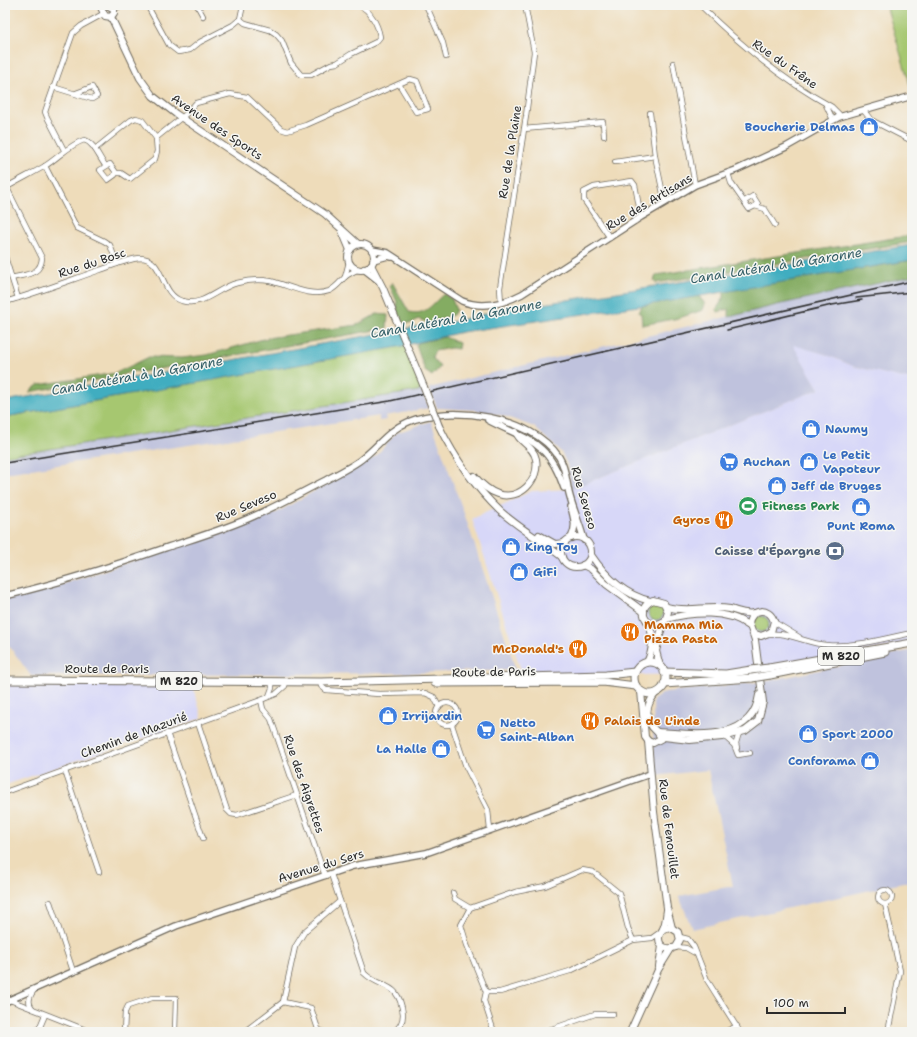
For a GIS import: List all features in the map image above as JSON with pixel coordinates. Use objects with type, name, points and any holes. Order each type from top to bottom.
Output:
[{"type":"main road","points":[[104,8],[114,9],[114,13],[111,17],[106,17],[104,8]]},
{"type":"main road","name":"Avenue des Sports","points":[[111,17],[140,78],[153,96],[182,118],[325,214],[358,244]]},
{"type":"main road","name":"Avenue des Sports","points":[[342,229],[350,250]]},
{"type":"main road","points":[[378,280],[349,262],[350,250],[358,244],[366,244],[372,250],[372,262],[378,280],[383,288],[439,426],[457,460],[486,496],[501,511],[562,557],[570,566],[578,567],[588,561],[590,546],[584,540],[571,538],[564,543],[555,544],[543,538],[486,496]]},
{"type":"main road","points":[[361,269],[372,262]]},
{"type":"main road","points":[[457,460],[492,492],[503,496],[517,494],[528,486],[533,479],[536,464],[533,451],[517,437],[516,432]]},
{"type":"main road","points":[[562,557],[564,543]]},
{"type":"main road","points":[[590,555],[612,581],[640,598],[650,601],[662,601],[667,608],[668,612],[656,651],[662,669],[664,684],[650,702],[648,712],[648,719],[654,737]]},
{"type":"main road","points":[[583,565],[591,569],[606,584],[644,612],[648,622],[652,648],[647,662]]},
{"type":"main road","points":[[644,612],[645,607],[650,601]]},
{"type":"main road","points":[[667,608],[684,610],[723,608],[747,614],[759,611],[767,612],[774,622],[774,627],[760,644],[757,653]]},
{"type":"main road","points":[[749,626],[749,620],[754,613]]},
{"type":"main road","points":[[648,622],[655,625],[676,617],[722,614],[734,617],[749,626],[753,633],[757,653],[760,688],[763,702],[758,721],[753,726],[739,733],[700,740],[654,737],[646,733],[638,688],[634,680],[635,672],[641,665],[647,662],[654,663],[662,669]]},
{"type":"main road","points":[[753,633],[758,636],[767,635]]},
{"type":"main road","name":"M 820","points":[[769,672],[912,642]]},
{"type":"main road","name":"M 820","points":[[664,684],[769,672],[912,647]]},
{"type":"main road","name":"M 820","points":[[662,669],[714,674],[751,674]]},
{"type":"main road","name":"Route de Paris","points":[[5,680],[286,681],[322,685],[353,681],[606,675],[635,672]]},
{"type":"main road","name":"Route de Paris","points":[[353,681],[402,684],[603,682],[638,688]]},
{"type":"main road","points":[[638,688],[649,694],[656,693]]},
{"type":"main road","points":[[654,737],[719,732],[740,726],[752,716],[756,710],[760,688]]},
{"type":"main road","name":"Rue de Fenouillet","points":[[630,1032],[658,970],[673,948],[683,937],[672,928],[667,908],[650,774],[649,752],[654,737]]},
{"type":"main road","name":"Rue de Fenouillet","points":[[658,970],[661,932],[667,908]]},
{"type":"main road","points":[[661,932],[672,928]]},
{"type":"main road","points":[[661,944],[673,948]]},
{"type":"street","points":[[114,9],[122,5]]},
{"type":"street","points":[[147,5],[169,45],[178,52],[190,50],[200,42],[233,25],[240,19],[243,5]]},
{"type":"street","points":[[198,5],[202,16]]},
{"type":"street","points":[[240,19],[245,23],[270,30],[276,34],[282,41],[285,52],[297,72],[301,75],[311,75],[376,42],[380,37],[379,30],[371,16],[363,7],[358,5]]},
{"type":"street","points":[[426,5],[443,43],[446,58]]},
{"type":"street","name":"Rue de la Plaine","points":[[501,303],[500,288],[534,52],[525,5]]},
{"type":"street","name":"Rue du Frêne","points":[[700,5],[728,33],[763,63],[836,111],[836,118]]},
{"type":"street","points":[[64,150],[45,112],[72,33],[104,8]]},
{"type":"street","points":[[673,64],[695,185]]},
{"type":"street","points":[[156,138],[182,118],[196,103],[230,94],[247,97],[281,129],[286,131],[306,125],[410,79],[417,81],[428,109],[416,112],[399,84]]},
{"type":"street","points":[[53,86],[76,93]]},
{"type":"street","points":[[836,118],[912,96]]},
{"type":"street","name":"Rue du Frêne","points":[[825,104],[836,118]]},
{"type":"street","points":[[864,111],[871,120],[912,141]]},
{"type":"street","points":[[650,113],[665,203]]},
{"type":"street","points":[[95,149],[131,120],[136,118],[142,120],[156,138],[157,151],[155,159],[130,179],[121,173],[115,173]]},
{"type":"street","name":"Rue des Artisans","points":[[372,250],[388,253],[462,301],[473,306],[501,303],[522,294],[695,185],[728,173],[786,147],[819,130],[836,118]]},
{"type":"street","points":[[524,129],[603,122],[604,136]]},
{"type":"street","points":[[12,278],[36,272],[42,264],[42,258],[6,185],[45,166],[59,156],[64,150],[84,140],[88,141],[95,149],[105,166]]},
{"type":"street","points":[[616,162],[656,156]]},
{"type":"street","points":[[110,164],[115,173],[115,175],[108,180],[100,170],[110,164]]},
{"type":"street","points":[[45,166],[76,228],[110,245],[117,264]]},
{"type":"street","points":[[728,173],[731,183],[749,209],[758,204],[753,196],[744,201]]},
{"type":"street","points":[[610,238],[584,200],[584,192],[594,187],[628,181],[632,182],[635,185],[642,217]]},
{"type":"street","points":[[755,206],[765,209],[775,225]]},
{"type":"street","points":[[372,262],[388,256],[395,258]]},
{"type":"street","points":[[5,257],[18,298]]},
{"type":"street","name":"Rue du Bosc","points":[[5,302],[117,264],[140,258],[152,261],[155,264],[168,292],[180,300],[189,302],[200,302],[236,283],[253,280],[270,281],[308,292],[323,292],[331,290],[345,277],[361,269]]},
{"type":"street","points":[[345,277],[349,262]]},
{"type":"street","name":"Rue Seveso","points":[[5,596],[149,553],[247,519],[288,500],[357,462],[374,450],[391,432],[408,422],[428,416],[451,413],[505,422],[523,429],[542,440],[554,452],[565,469],[570,496],[579,518],[584,540]]},
{"type":"street","name":"Rue Seveso","points":[[480,417],[528,438],[543,449],[557,468],[575,523],[575,530],[571,538]]},
{"type":"street","points":[[774,622],[782,628],[809,642]]},
{"type":"street","points":[[767,635],[780,634],[821,645],[839,646],[912,633]]},
{"type":"street","points":[[269,696],[272,688],[272,681]]},
{"type":"street","name":"Chemin de Mazurié","points":[[5,792],[65,772],[167,733],[261,700],[284,688],[286,681]]},
{"type":"street","points":[[322,685],[379,694],[425,693],[434,697],[439,707]]},
{"type":"street","name":"Rue des Aigrettes","points":[[261,700],[263,709],[270,719],[325,876]]},
{"type":"street","points":[[448,703],[457,708],[459,716],[458,720],[452,725],[445,726],[439,722],[436,715],[439,707],[448,703]]},
{"type":"street","points":[[198,723],[227,810],[232,814],[237,815],[297,795]]},
{"type":"street","points":[[452,725],[466,766],[488,810],[490,830]]},
{"type":"street","points":[[167,733],[203,838]]},
{"type":"street","points":[[737,752],[736,743],[739,733]]},
{"type":"street","points":[[724,736],[730,741],[738,755],[750,753]]},
{"type":"street","points":[[65,772],[99,872]]},
{"type":"street","name":"Avenue du Sers","points":[[7,1001],[176,926],[353,866],[426,852],[650,774]]},
{"type":"street","points":[[494,1032],[484,1001],[486,992],[467,945],[461,925],[470,908],[515,892],[545,886],[582,870],[594,872],[619,893],[628,928],[633,940]]},
{"type":"street","points":[[331,874],[364,973],[390,987],[398,997],[403,1018],[400,1030],[393,1032]]},
{"type":"street","points":[[453,894],[455,899],[470,908]]},
{"type":"street","points":[[244,1032],[283,1002],[295,947],[305,931],[340,901]]},
{"type":"street","points":[[50,902],[73,971]]},
{"type":"street","points":[[885,904],[900,971],[888,1032]]},
{"type":"street","points":[[486,992],[500,992],[570,970],[633,940],[652,938],[661,932]]},
{"type":"street","points":[[683,937],[694,947],[706,980],[740,1032]]},
{"type":"street","points":[[652,938],[661,944]]},
{"type":"street","points":[[673,948],[686,948],[695,953]]},
{"type":"street","points":[[34,1010],[30,1005],[30,998],[34,990],[40,986]]},
{"type":"street","points":[[124,1032],[125,1012],[128,1006],[152,998],[176,998],[175,1032]]},
{"type":"street","points":[[7,1001],[91,1032]]},
{"type":"street","points":[[283,1002],[311,1008],[318,1029],[323,1032]]},
{"type":"street","points":[[543,1032],[595,1014],[613,1014]]},
{"type":"street","points":[[31,1032],[39,1029],[45,1015]]},
{"type":"street","points":[[725,1032],[737,1026]]},
{"type":"shaded area","points":[[912,276],[912,380],[853,366],[825,354],[793,345],[819,389],[571,489],[567,464],[561,452],[534,427],[504,416],[474,410],[437,408],[429,388],[781,304]]},
{"type":"shaded area","points":[[792,344],[825,354],[853,366],[912,380],[912,643],[726,674],[523,676],[472,519],[532,491],[571,489],[819,389]]},
{"type":"shaded area","points":[[422,390],[429,408],[385,416],[386,420],[379,421],[379,416],[5,473],[5,456]]},
{"type":"shaded area","points":[[431,421],[466,519],[516,670],[410,673],[31,676],[5,640],[5,599],[45,590],[276,513],[376,456],[396,433]]},
{"type":"shaded area","points":[[912,650],[912,849],[909,850],[912,861],[912,881],[692,929],[679,896],[733,886],[708,770],[654,776],[653,700],[665,692],[768,681]]},
{"type":"shaded area","points":[[5,684],[193,686],[202,718],[5,785]]},
{"type":"green space","points":[[886,5],[912,5],[911,89]]},
{"type":"green space","points":[[912,231],[912,242],[656,283],[654,281],[656,275],[907,236]]},
{"type":"green space","points":[[912,260],[912,276],[781,304],[729,317],[729,309],[718,312],[716,310],[724,297],[724,291]]},
{"type":"green space","points":[[392,282],[409,312],[415,313],[425,311],[444,294],[452,299],[456,310],[453,315],[429,323],[418,319],[412,323],[402,323],[397,312],[397,302],[390,286]]},
{"type":"green space","points":[[698,295],[705,304],[703,310],[679,318],[642,325],[641,314],[638,312],[642,306]]},
{"type":"green space","points":[[377,314],[388,315],[387,328],[142,372],[132,371],[120,376],[29,392],[38,385],[116,373],[149,357],[182,358],[207,355],[267,338],[357,325]]},
{"type":"green space","points":[[445,337],[459,343],[458,349],[451,348],[435,351],[432,357],[440,367],[432,376],[425,371],[416,345],[420,342]]},
{"type":"green space","points":[[406,345],[425,390],[5,456],[5,417]]},
{"type":"green space","points":[[656,604],[663,609],[664,612],[659,619],[656,620],[649,615],[648,612],[653,605]]},
{"type":"green space","points":[[761,616],[768,621],[769,624],[764,631],[761,632],[754,627],[753,624],[758,617]]},
{"type":"water","points":[[912,245],[912,260],[659,303],[462,332],[398,347],[5,417],[5,401],[415,327],[456,321],[492,312]]},
{"type":"railway","points":[[5,463],[390,401],[912,281]]},
{"type":"railway","points":[[856,298],[912,292]]},
{"type":"railway","points":[[727,330],[832,305],[862,300]]},
{"type":"place","name":"Boucherie Delmas","points":[[869,127]]},
{"type":"place","name":"Naumy","points":[[811,429]]},
{"type":"place","name":"Auchan","points":[[729,462]]},
{"type":"place","name":"Le Petit Vapoteur","points":[[809,462]]},
{"type":"place","name":"Jeff de Bruges","points":[[777,486]]},
{"type":"place","name":"Fitness Park","points":[[748,506]]},
{"type":"place","name":"Punt Roma","points":[[861,507]]},
{"type":"place","name":"Gyros","points":[[724,520]]},
{"type":"place","name":"King Toy","points":[[511,547]]},
{"type":"place","name":"Caisse d'Épargne","points":[[835,551]]},
{"type":"place","name":"GiFi","points":[[519,572]]},
{"type":"place","name":"Mamma Mia Pizza Pasta","points":[[630,632]]},
{"type":"place","name":"McDonald's","points":[[578,649]]},
{"type":"place","name":"Irrijardin","points":[[388,716]]},
{"type":"place","name":"Palais de L'inde","points":[[590,721]]},
{"type":"place","name":"Netto Saint-Alban","points":[[486,730]]},
{"type":"place","name":"Sport 2000","points":[[808,734]]},
{"type":"place","name":"La Halle","points":[[441,749]]},
{"type":"place","name":"Conforama","points":[[870,761]]},
{"type":"water label","name":"Canal Latéral à la Garonne","points":[[776,265]]},
{"type":"water label","name":"Canal Latéral à la Garonne","points":[[456,318]]},
{"type":"water label","name":"Canal Latéral à la Garonne","points":[[137,375]]}]
